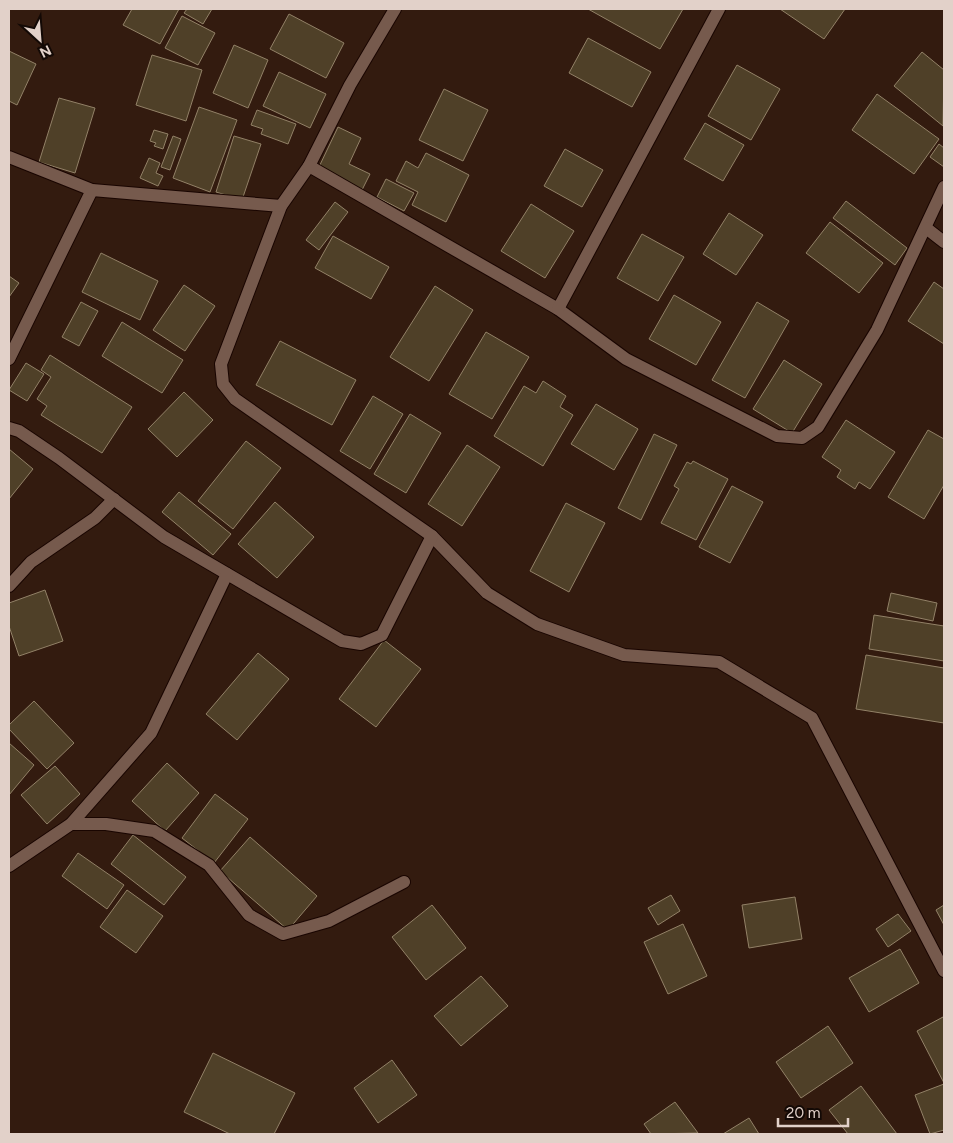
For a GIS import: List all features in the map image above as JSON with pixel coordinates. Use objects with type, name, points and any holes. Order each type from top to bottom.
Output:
[{"type":"street","points":[[395,9],[350,85],[309,166],[281,206],[221,364],[223,384],[235,399],[432,536],[486,593],[537,624],[624,655],[719,662],[812,718],[944,970]]},
{"type":"street","points":[[558,309],[719,9]]},
{"type":"street","points":[[9,157],[92,190],[281,206]]},
{"type":"street","points":[[309,166],[558,309],[626,359],[777,436],[802,438],[818,427],[877,330],[944,187]]},
{"type":"street","points":[[9,360],[92,190]]},
{"type":"street","points":[[926,228],[944,242]]},
{"type":"street","points":[[9,428],[19,431],[164,537],[342,641],[361,644],[382,635],[432,536]]},
{"type":"street","points":[[9,586],[31,562],[95,518],[114,499]]},
{"type":"street","points":[[9,866],[72,824],[151,733],[227,574]]},
{"type":"street","points":[[72,824],[106,824],[154,831],[209,866],[249,915],[283,934],[329,921],[404,882]]},
{"type":"building","points":[[132,9],[179,9],[160,44],[123,25]]},
{"type":"building","points":[[187,9],[212,9],[203,24],[184,13]]},
{"type":"building","points":[[588,9],[683,9],[660,49]]},
{"type":"building","points":[[780,9],[845,9],[824,39]]},
{"type":"building","points":[[289,14],[344,43],[326,78],[270,49]]},
{"type":"building","points":[[182,16],[215,33],[198,65],[165,48]]},
{"type":"building","points":[[588,38],[651,72],[632,107],[569,73]]},
{"type":"building","points":[[234,45],[268,60],[248,108],[213,93]]},
{"type":"building","points":[[9,51],[36,64],[17,105],[9,101]]},
{"type":"building","points":[[922,52],[944,70],[943,126],[894,86]]},
{"type":"building","points":[[152,55],[202,70],[186,121],[136,105]]},
{"type":"building","points":[[737,65],[780,89],[751,140],[708,116]]},
{"type":"building","points":[[279,72],[326,94],[310,128],[263,106]]},
{"type":"building","points":[[444,89],[488,110],[463,161],[419,140]]},
{"type":"building","points":[[877,94],[939,139],[914,174],[852,130]]},
{"type":"building","points":[[59,98],[95,108],[75,173],[39,162]]},
{"type":"building","points":[[199,107],[237,120],[210,192],[173,178]]},
{"type":"building","points":[[257,110],[296,124],[288,144],[261,134],[263,129],[251,125]]},
{"type":"building","points":[[705,123],[744,145],[723,181],[684,159]]},
{"type":"building","points":[[338,127],[361,138],[349,164],[370,174],[362,190],[318,169]]},
{"type":"building","points":[[154,130],[168,134],[163,149],[154,146],[156,143],[150,141]]},
{"type":"building","points":[[173,136],[181,139],[170,170],[161,167]]},
{"type":"building","points":[[234,136],[261,144],[242,200],[216,192]]},
{"type":"building","points":[[939,144],[944,148],[944,167],[930,157]]},
{"type":"building","points":[[565,149],[603,170],[582,207],[544,186]]},
{"type":"building","points":[[426,153],[469,175],[446,222],[412,205],[418,192],[396,181],[406,161],[418,168]]},
{"type":"building","points":[[149,158],[160,163],[156,173],[163,176],[158,186],[140,178]]},
{"type":"building","points":[[386,179],[414,193],[404,211],[377,197]]},
{"type":"building","points":[[846,201],[907,248],[895,265],[833,218]]},
{"type":"building","points":[[335,202],[348,212],[319,250],[306,240]]},
{"type":"building","points":[[531,204],[574,231],[545,278],[501,251]]},
{"type":"building","points":[[729,213],[763,235],[736,275],[703,254]]},
{"type":"building","points":[[830,222],[883,263],[859,293],[806,253]]},
{"type":"building","points":[[642,234],[684,257],[658,301],[617,278]]},
{"type":"building","points":[[333,236],[389,267],[371,299],[315,268]]},
{"type":"building","points":[[101,253],[158,281],[140,320],[82,292]]},
{"type":"building","points":[[9,276],[19,283],[9,297]]},
{"type":"building","points":[[934,282],[944,289],[944,344],[908,321]]},
{"type":"building","points":[[184,285],[215,306],[185,351],[153,330]]},
{"type":"building","points":[[435,286],[473,310],[429,381],[390,357]]},
{"type":"building","points":[[674,295],[721,322],[696,365],[649,339]]},
{"type":"building","points":[[81,302],[98,311],[79,346],[62,337]]},
{"type":"building","points":[[757,302],[789,321],[745,398],[712,380]]},
{"type":"building","points":[[122,322],[183,360],[162,393],[102,356]]},
{"type":"building","points":[[486,332],[529,357],[492,419],[449,394]]},
{"type":"building","points":[[280,341],[356,380],[332,425],[256,385]]},
{"type":"building","points":[[50,355],[132,407],[102,453],[41,415],[47,406],[37,399],[51,377],[41,370]]},
{"type":"building","points":[[784,360],[822,384],[792,433],[753,409]]},
{"type":"building","points":[[26,363],[44,374],[27,401],[9,390]]},
{"type":"building","points":[[543,381],[566,396],[560,407],[573,415],[543,466],[494,436],[524,386],[536,393]]},
{"type":"building","points":[[184,392],[213,420],[177,457],[148,429]]},
{"type":"building","points":[[373,396],[403,414],[370,469],[340,451]]},
{"type":"building","points":[[596,404],[638,429],[614,470],[571,444]]},
{"type":"building","points":[[410,414],[441,433],[406,493],[374,474]]},
{"type":"building","points":[[846,420],[895,452],[870,489],[859,482],[855,489],[837,477],[841,470],[822,457]]},
{"type":"building","points":[[928,430],[944,439],[944,485],[924,519],[888,497]]},
{"type":"building","points":[[654,434],[677,445],[641,520],[618,508]]},
{"type":"building","points":[[246,441],[281,468],[233,529],[198,501]]},
{"type":"building","points":[[467,445],[500,467],[462,526],[428,504]]},
{"type":"building","points":[[9,449],[33,469],[9,499]]},
{"type":"building","points":[[693,461],[728,479],[696,540],[661,523],[679,489],[674,486],[687,462],[691,464]]},
{"type":"building","points":[[732,486],[763,502],[730,563],[699,547]]},
{"type":"building","points":[[179,492],[231,534],[213,555],[162,512]]},
{"type":"building","points":[[275,502],[314,537],[277,578],[238,544]]},
{"type":"building","points":[[566,503],[605,523],[569,592],[530,571]]},
{"type":"building","points":[[45,590],[63,641],[19,656],[9,626],[9,603]]},
{"type":"building","points":[[891,593],[937,603],[933,621],[887,611]]},
{"type":"building","points":[[874,615],[944,626],[944,661],[869,649]]},
{"type":"building","points":[[384,640],[421,669],[376,727],[339,699]]},
{"type":"building","points":[[258,653],[289,679],[237,740],[206,714]]},
{"type":"building","points":[[866,655],[944,668],[944,723],[856,709]]},
{"type":"building","points":[[34,701],[74,743],[47,769],[9,729],[9,725]]},
{"type":"building","points":[[9,743],[34,765],[9,795]]},
{"type":"building","points":[[167,763],[199,793],[165,831],[132,801]]},
{"type":"building","points":[[55,766],[80,794],[47,824],[21,795]]},
{"type":"building","points":[[215,794],[248,819],[214,863],[182,838]]},
{"type":"building","points":[[133,835],[186,877],[164,905],[111,864]]},
{"type":"building","points":[[250,837],[317,896],[288,930],[220,871]]},
{"type":"building","points":[[78,853],[124,885],[107,909],[62,876]]},
{"type":"building","points":[[127,890],[163,916],[136,953],[100,927]]},
{"type":"building","points":[[671,895],[680,911],[658,925],[648,908]]},
{"type":"building","points":[[795,897],[802,939],[749,948],[742,905]]},
{"type":"building","points":[[432,905],[466,948],[426,980],[392,937]]},
{"type":"building","points":[[944,905],[944,925],[936,910]]},
{"type":"building","points":[[898,914],[911,931],[888,947],[876,929]]},
{"type":"building","points":[[683,924],[707,976],[668,994],[644,942]]},
{"type":"building","points":[[900,949],[919,983],[869,1012],[849,978]]},
{"type":"building","points":[[481,976],[508,1006],[461,1046],[434,1016]]},
{"type":"building","points":[[943,1017],[944,1019],[944,1083],[917,1031]]},
{"type":"building","points":[[828,1026],[853,1063],[801,1098],[776,1062]]},
{"type":"building","points":[[213,1053],[295,1093],[274,1134],[230,1134],[184,1112]]},
{"type":"building","points":[[392,1060],[417,1095],[378,1123],[354,1088]]},
{"type":"building","points":[[944,1084],[944,1130],[930,1134],[915,1095]]},
{"type":"building","points":[[861,1086],[897,1134],[848,1134],[829,1110]]},
{"type":"building","points":[[675,1102],[698,1133],[651,1134],[644,1124]]},
{"type":"building","points":[[749,1118],[759,1134],[723,1134]]}]
